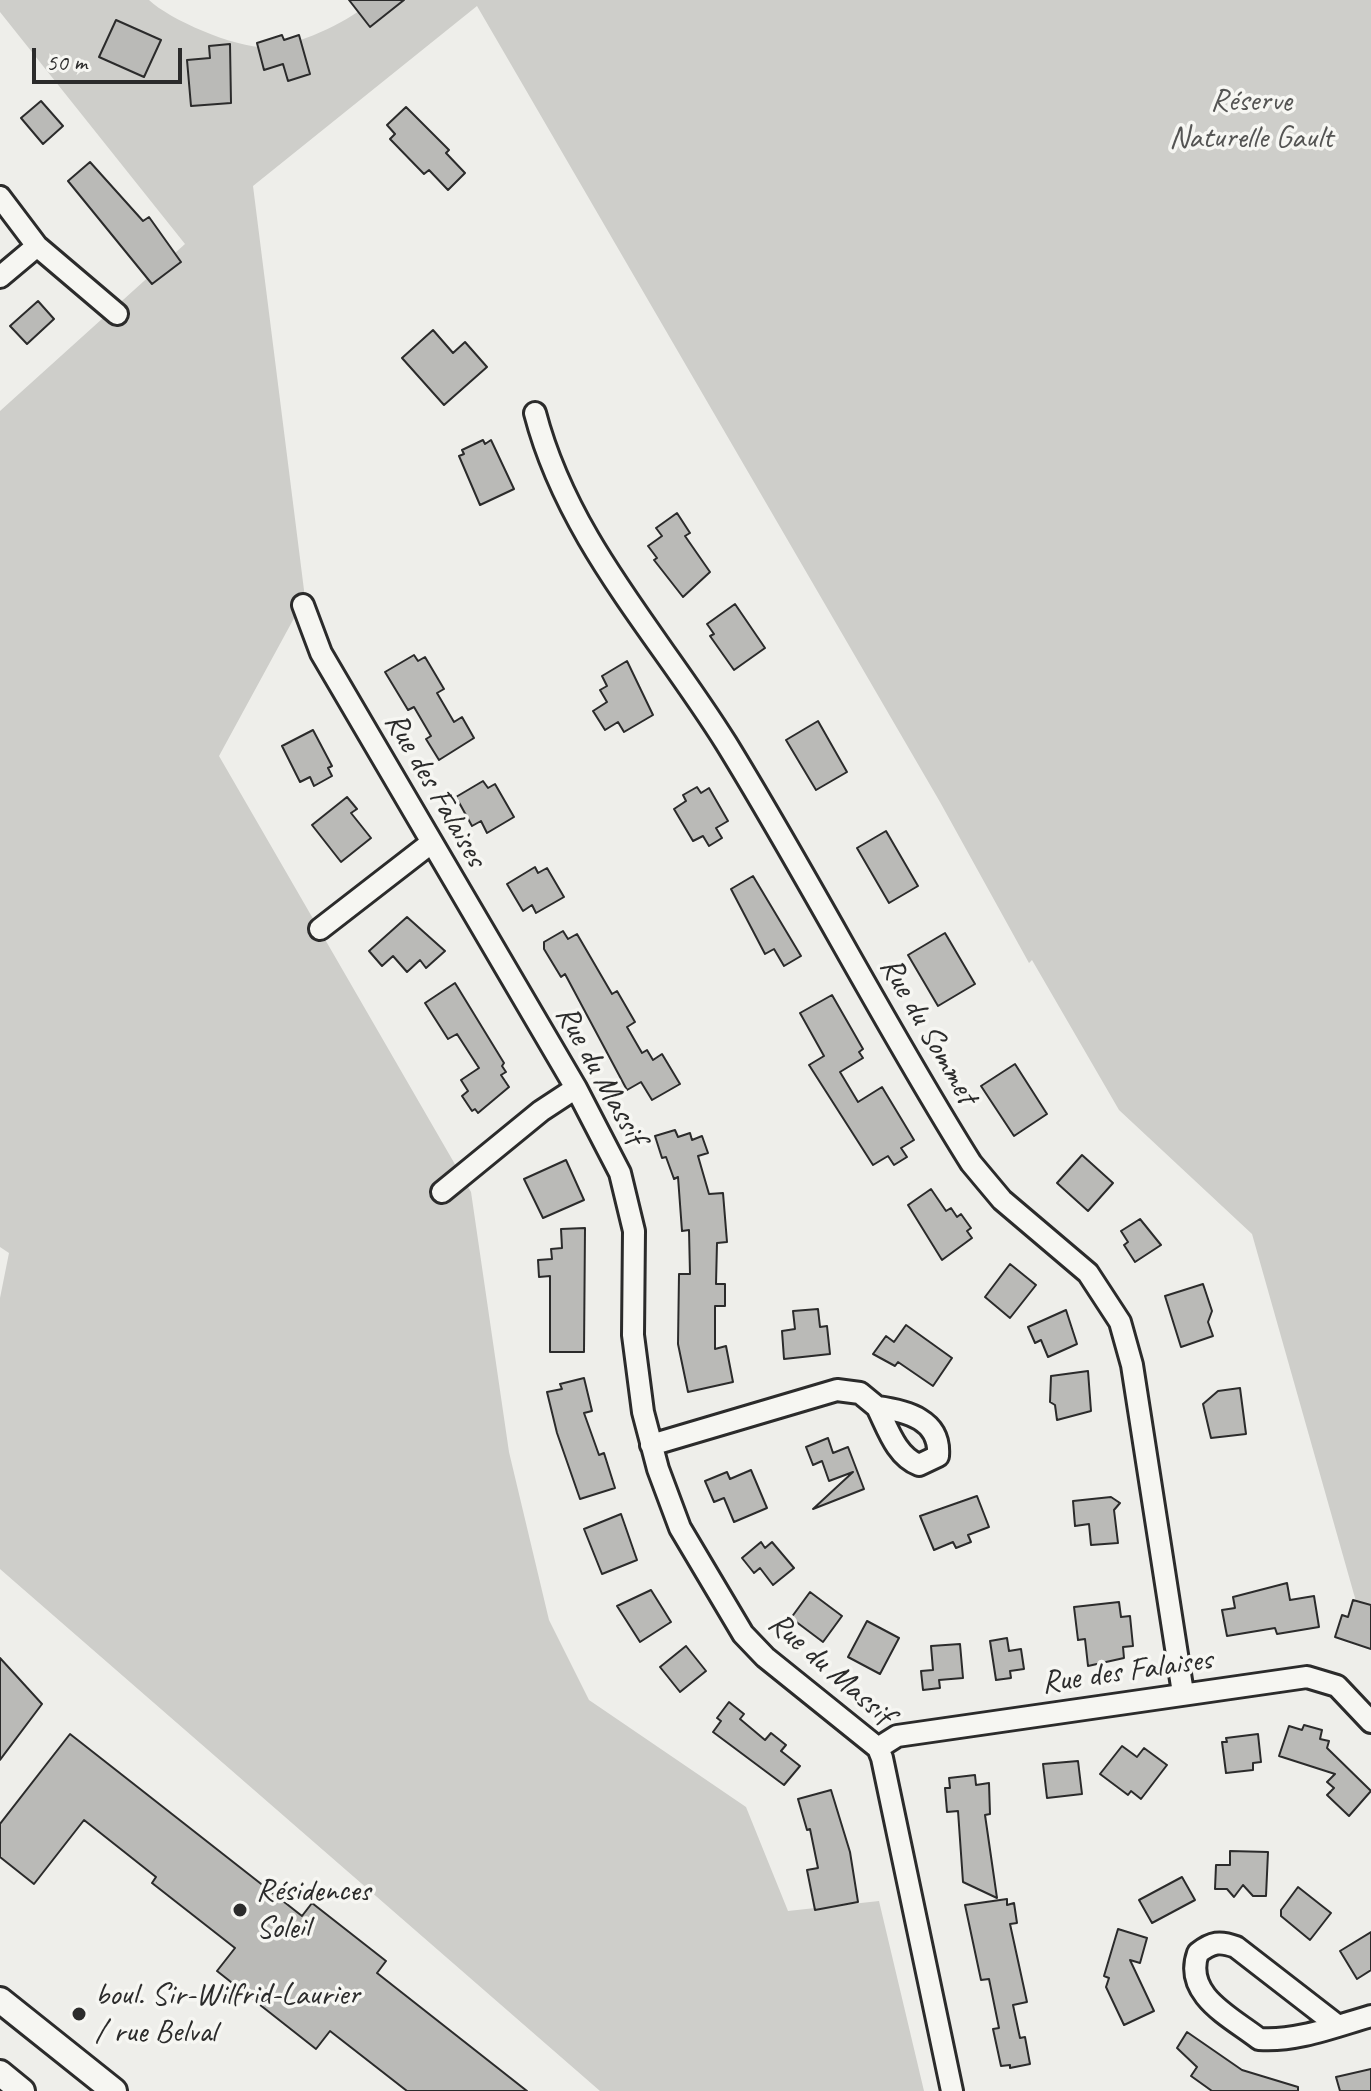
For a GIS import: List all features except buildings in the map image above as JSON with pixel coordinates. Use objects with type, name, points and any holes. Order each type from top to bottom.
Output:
[{"type":"main road","points":[[4,2011],[114,2091]]},
{"type":"main road","points":[[0,2073],[22,2091]]},
{"type":"street","points":[[0,197],[37,246],[117,314]]},
{"type":"street","points":[[0,277],[37,246]]},
{"type":"street","name":"Rue du Sommet","points":[[535,413],[547,458],[572,515],[728,748],[971,1163],[1002,1200],[1088,1273],[1113,1309],[1129,1350],[1183,1693]]},
{"type":"street","name":"Rue des Falaises","points":[[303,605],[321,653],[523,1000]]},
{"type":"street","points":[[320,929],[431,843]]},
{"type":"street","name":"Rue du Massif","points":[[523,1000],[609,1147],[632,1211],[636,1373],[651,1445],[680,1528],[743,1634],[765,1657],[878,1748],[886,1770],[952,2091]]},
{"type":"street","points":[[442,1192],[541,1111],[576,1088]]},
{"type":"street","points":[[651,1445],[837,1390],[860,1393],[877,1407]]},
{"type":"street","name":"Rue des Falaises","points":[[878,1748],[897,1736],[1183,1693],[1315,1678],[1343,1691],[1371,1722]]},
{"type":"street","points":[[1338,2026],[1236,1947],[1223,1942],[1211,1943],[1198,1953],[1194,1978],[1200,1992],[1259,2039],[1274,2040],[1338,2026],[1371,2016]]},
{"type":"green space","name":"Réserve Naturelle Gault","points":[[0,0],[149,0],[174,17],[208,33],[245,45],[274,47],[340,23],[373,0],[1371,0],[1371,1613],[1357,1605],[1252,1234],[1119,1110],[1032,960],[1029,963],[940,802],[477,6],[253,186],[305,598],[219,756],[471,1192],[509,1452],[549,1620],[589,1700],[746,1807],[788,1911],[879,1901],[924,2091],[600,2091],[0,1569],[0,1298],[9,1253],[0,1247],[0,411],[185,244],[0,12]]},
{"type":"place","name":"Résidences Soleil","points":[[240,1910]]},
{"type":"place","name":"boul. Sir-Wilfrid-Laurier / rue Belval","points":[[79,2014]]}]
